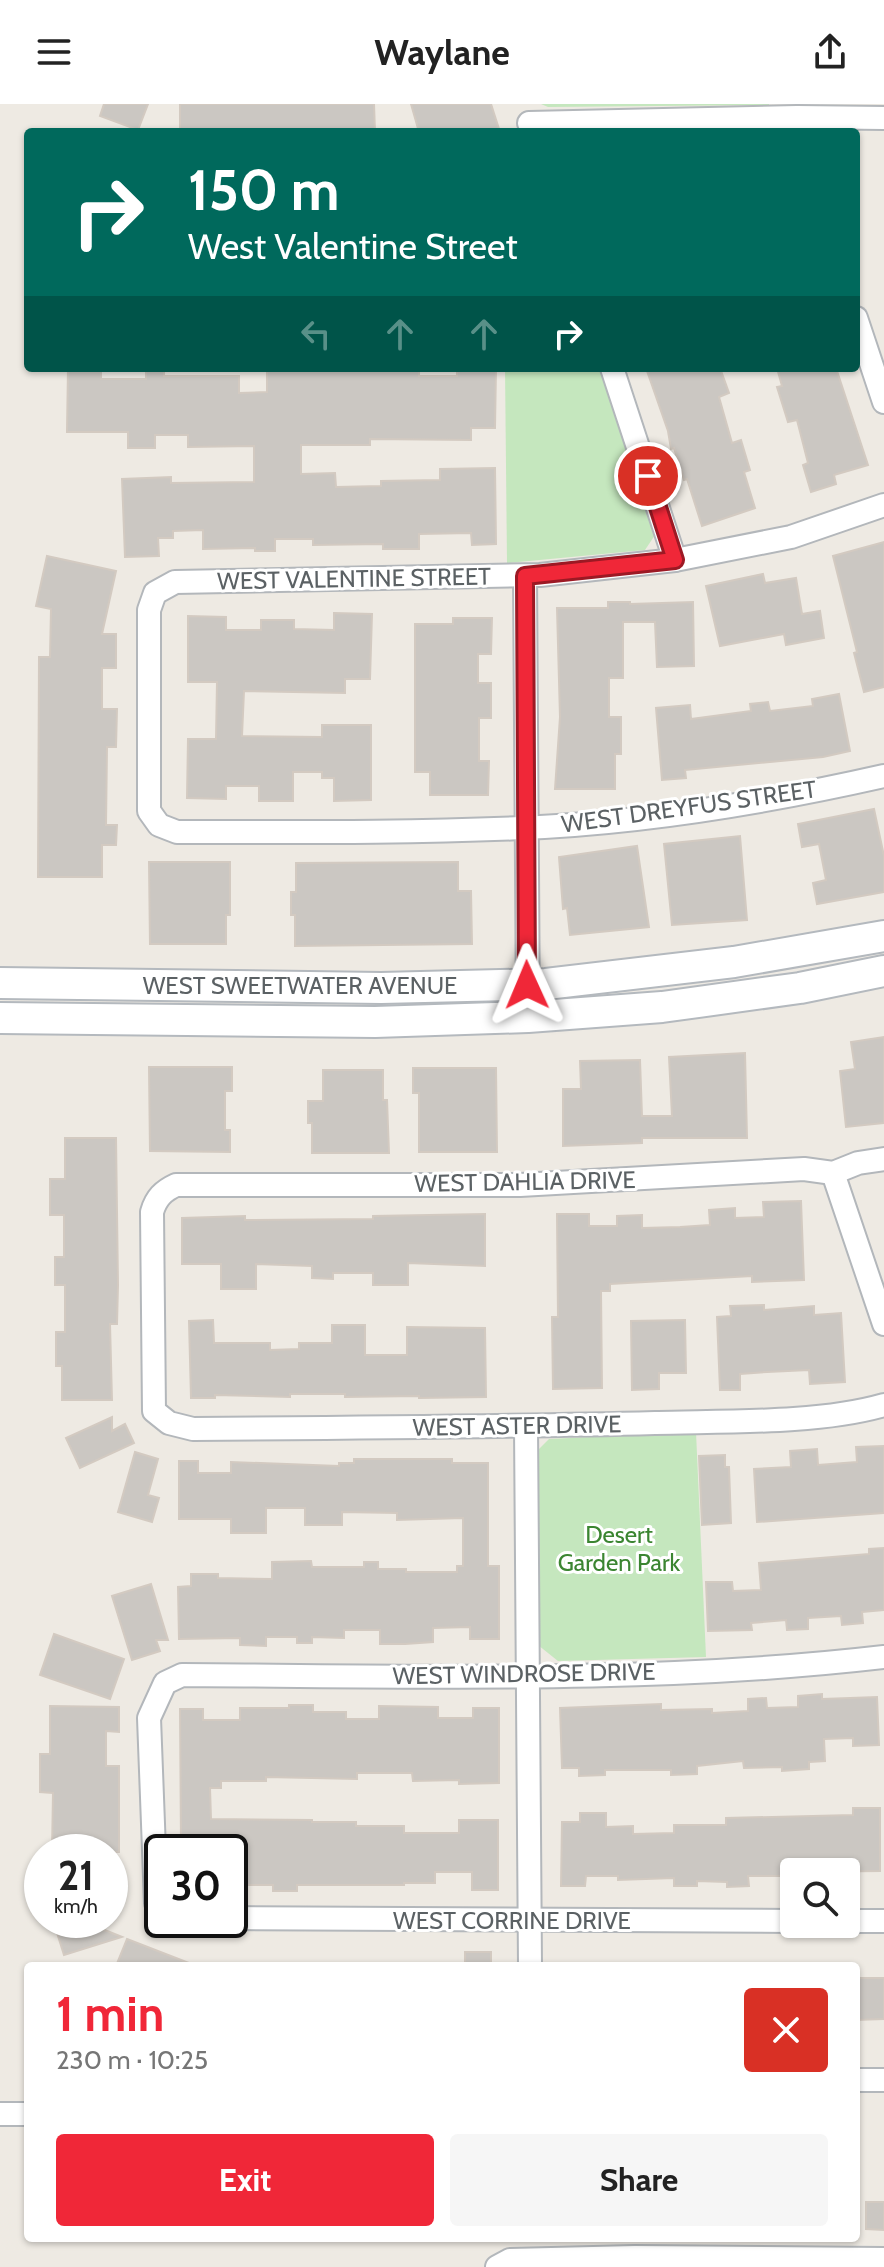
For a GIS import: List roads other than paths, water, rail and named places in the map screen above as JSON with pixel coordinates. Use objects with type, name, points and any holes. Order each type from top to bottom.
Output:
[{"type":"street","points":[[527,120],[798,124],[884,118]]},
{"type":"street","points":[[860,327],[878,367],[884,402]]},
{"type":"street","points":[[613,372],[675,560]]},
{"type":"street","name":"WEST VALENTINE STREET","points":[[159,825],[149,811],[149,610],[155,593],[175,582],[525,576],[675,560],[791,537],[884,505]]},
{"type":"street","points":[[525,576],[528,1017]]},
{"type":"street","name":"WEST DREYFUS STREET","points":[[159,825],[177,832],[526,828],[630,819],[745,803],[884,776]]},
{"type":"street","name":"WEST SWEETWATER AVENUE","points":[[0,983],[367,988],[527,985],[734,962],[884,936]]},
{"type":"street","name":"WEST SWEETWATER AVENUE","points":[[0,1018],[375,1022],[528,1017],[662,1007],[800,988],[884,971]]},
{"type":"street","name":"WEST DAHLIA DRIVE","points":[[154,1411],[152,1212],[156,1200],[165,1190],[176,1185],[520,1185],[804,1169],[833,1173],[858,1163],[884,1159]]},
{"type":"street","points":[[833,1173],[884,1324]]},
{"type":"street","name":"WEST ASTER DRIVE","points":[[154,1411],[169,1423],[193,1429],[526,1427],[804,1417],[867,1410],[884,1405]]},
{"type":"street","points":[[526,1427],[530,1962]]},
{"type":"street","name":"WEST WINDROSE DRIVE","points":[[155,1834],[149,1718],[165,1683],[182,1675],[528,1676],[787,1669],[884,1657]]},
{"type":"street","name":"WEST CORRINE DRIVE","points":[[248,1918],[780,1921]]},
{"type":"street","points":[[860,1921],[884,1921]]},
{"type":"street","points":[[860,2080],[884,2080]]},
{"type":"street","points":[[0,2114],[24,2114]]},
{"type":"street","points":[[504,2263],[635,2257],[884,2259]]},
{"type":"park label","name":"Desert Garden Park","points":[[619,1549]]}]
